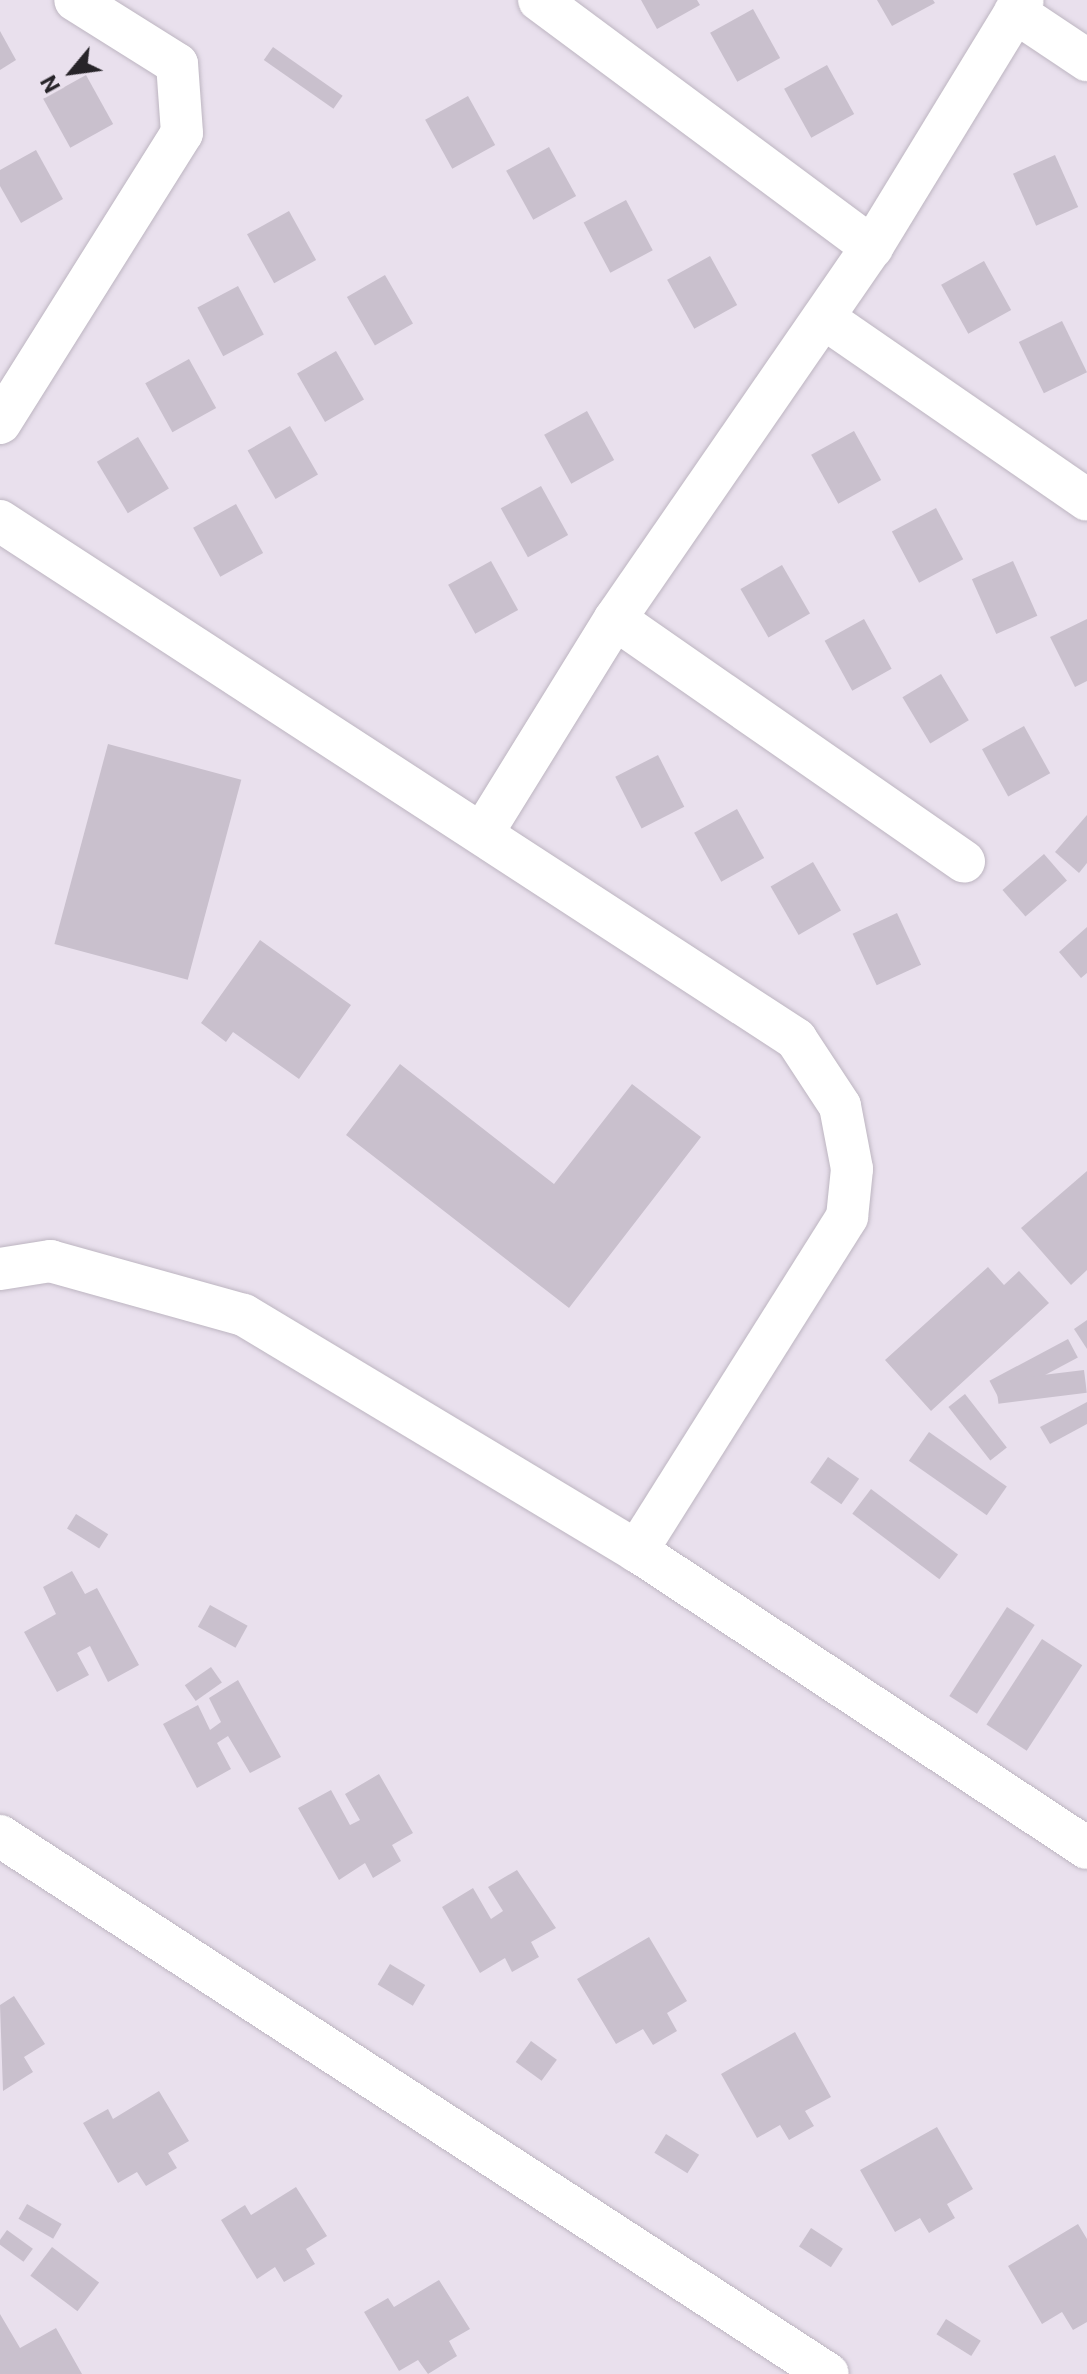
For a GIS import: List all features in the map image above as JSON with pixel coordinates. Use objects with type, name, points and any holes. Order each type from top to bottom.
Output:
[{"type":"street","points":[[0,423],[182,133],[177,64],[75,0]]},
{"type":"street","points":[[539,0],[872,247]]},
{"type":"street","points":[[482,834],[615,619],[872,247],[1019,6],[1087,60]]},
{"type":"street","points":[[825,319],[1087,500]]},
{"type":"street","points":[[0,521],[796,1039],[840,1106],[852,1169],[847,1217],[637,1551]]},
{"type":"street","points":[[615,619],[964,862]]},
{"type":"street","points":[[0,1269],[50,1261],[244,1315],[637,1551],[1087,1848]]},
{"type":"street","points":[[0,1836],[828,2374]]},
{"type":"building","points":[[641,0],[697,0],[700,5],[657,29]]},
{"type":"building","points":[[877,0],[933,0],[935,3],[892,26]]},
{"type":"building","points":[[753,9],[780,58],[737,82],[710,33]]},
{"type":"building","points":[[0,31],[16,60],[0,70]]},
{"type":"building","points":[[273,47],[343,96],[333,109],[264,60]]},
{"type":"building","points":[[827,65],[854,114],[811,138],[784,89]]},
{"type":"building","points":[[86,75],[113,124],[70,148],[43,99]]},
{"type":"building","points":[[468,96],[495,145],[452,169],[425,120]]},
{"type":"building","points":[[549,147],[576,196],[533,220],[506,171]]},
{"type":"building","points":[[36,150],[63,199],[21,223],[0,186],[0,170]]},
{"type":"building","points":[[1055,155],[1078,207],[1036,226],[1013,174]]},
{"type":"building","points":[[626,200],[653,250],[610,273],[584,223]]},
{"type":"building","points":[[289,211],[316,260],[274,283],[247,234]]},
{"type":"building","points":[[710,256],[737,305],[694,329],[667,280]]},
{"type":"building","points":[[984,261],[1011,310],[968,334],[941,285]]},
{"type":"building","points":[[385,275],[413,323],[375,345],[347,297]]},
{"type":"building","points":[[238,286],[264,335],[223,356],[197,308]]},
{"type":"building","points":[[1062,321],[1087,372],[1044,393],[1019,342]]},
{"type":"building","points":[[336,351],[364,399],[325,422],[297,374]]},
{"type":"building","points":[[189,359],[216,408],[172,432],[145,383]]},
{"type":"building","points":[[587,411],[614,460],[571,484],[544,435]]},
{"type":"building","points":[[290,426],[318,474],[276,499],[248,450]]},
{"type":"building","points":[[854,431],[881,480],[838,504],[811,455]]},
{"type":"building","points":[[138,437],[169,488],[128,513],[97,462]]},
{"type":"building","points":[[541,486],[568,535],[528,557],[501,508]]},
{"type":"building","points":[[236,504],[263,553],[220,577],[193,528]]},
{"type":"building","points":[[936,508],[963,559],[919,583],[892,531]]},
{"type":"building","points":[[491,561],[518,610],[475,634],[448,585]]},
{"type":"building","points":[[1013,561],[1037,616],[996,634],[972,579]]},
{"type":"building","points":[[782,565],[810,613],[768,637],[740,589]]},
{"type":"building","points":[[864,619],[892,669],[852,691],[825,641]]},
{"type":"building","points":[[1087,619],[1087,681],[1075,687],[1050,637]]},
{"type":"building","points":[[941,674],[969,720],[930,743],[902,697]]},
{"type":"building","points":[[1024,726],[1050,773],[1008,797],[982,749]]},
{"type":"building","points":[[108,744],[241,780],[188,980],[54,944]]},
{"type":"building","points":[[658,755],[684,807],[642,828],[615,777]]},
{"type":"building","points":[[737,809],[764,858],[721,882],[694,833]]},
{"type":"building","points":[[1087,815],[1087,863],[1079,873],[1055,852]]},
{"type":"building","points":[[1044,854],[1067,880],[1025,916],[1002,890]]},
{"type":"building","points":[[813,862],[841,910],[799,935],[771,887]]},
{"type":"building","points":[[897,913],[921,965],[877,985],[853,934]]},
{"type":"building","points":[[1087,927],[1087,973],[1081,978],[1059,952]]},
{"type":"building","points":[[260,940],[351,1005],[299,1079],[233,1032],[226,1042],[201,1023]]},
{"type":"building","points":[[400,1064],[554,1184],[632,1084],[701,1137],[569,1308],[346,1135]]},
{"type":"building","points":[[1087,1171],[1087,1270],[1071,1285],[1021,1228]]},
{"type":"building","points":[[988,1267],[1004,1285],[1019,1271],[1049,1303],[931,1411],[885,1360]]},
{"type":"building","points":[[1087,1320],[1087,1349],[1074,1329]]},
{"type":"building","points":[[1068,1339],[1078,1358],[999,1399],[989,1381]]},
{"type":"building","points":[[1084,1370],[1087,1393],[998,1404],[996,1381]]},
{"type":"building","points":[[965,1394],[1007,1448],[990,1461],[948,1407]]},
{"type":"building","points":[[1087,1402],[1087,1424],[1050,1444],[1040,1427]]},
{"type":"building","points":[[929,1432],[1007,1486],[987,1515],[909,1461]]},
{"type":"building","points":[[828,1457],[859,1479],[841,1504],[810,1482]]},
{"type":"building","points":[[871,1489],[958,1555],[939,1579],[852,1514]]},
{"type":"building","points":[[76,1514],[108,1534],[99,1549],[67,1528]]},
{"type":"building","points":[[72,1571],[85,1594],[97,1588],[139,1665],[108,1682],[90,1646],[77,1653],[89,1675],[57,1692],[24,1632],[56,1614],[43,1587]]},
{"type":"building","points":[[210,1605],[248,1626],[235,1648],[198,1627]]},
{"type":"building","points":[[1007,1607],[1035,1625],[977,1714],[949,1696]]},
{"type":"building","points":[[1042,1639],[1082,1665],[1027,1751],[986,1725]]},
{"type":"building","points":[[211,1667],[222,1683],[196,1701],[185,1685]]},
{"type":"building","points":[[238,1680],[281,1757],[250,1773],[228,1736],[217,1743],[231,1769],[197,1788],[163,1724],[198,1705],[210,1730],[221,1722],[209,1698]]},
{"type":"building","points":[[379,1774],[413,1833],[392,1845],[401,1861],[373,1878],[365,1863],[339,1880],[298,1808],[331,1790],[350,1825],[360,1820],[345,1794]]},
{"type":"building","points":[[517,1870],[556,1928],[531,1942],[539,1957],[512,1972],[505,1958],[480,1973],[442,1907],[473,1888],[491,1919],[503,1911],[488,1887]]},
{"type":"building","points":[[649,1937],[687,2001],[667,2013],[677,2031],[653,2045],[643,2029],[616,2044],[577,1979]]},
{"type":"building","points":[[390,1964],[425,1985],[413,2006],[378,1985]]},
{"type":"building","points":[[14,1996],[45,2044],[24,2057],[33,2072],[3,2091],[0,2005]]},
{"type":"building","points":[[795,2032],[831,2097],[805,2111],[814,2126],[789,2140],[780,2125],[757,2138],[721,2074]]},
{"type":"building","points":[[531,2041],[557,2060],[542,2081],[516,2062]]},
{"type":"building","points":[[159,2091],[189,2141],[168,2153],[177,2168],[146,2186],[137,2172],[118,2183],[83,2123],[108,2109],[113,2119]]},
{"type":"building","points":[[937,2127],[973,2189],[947,2204],[955,2218],[929,2233],[920,2218],[895,2232],[860,2170]]},
{"type":"building","points":[[666,2134],[699,2155],[687,2173],[654,2153]]},
{"type":"building","points":[[296,2187],[327,2236],[306,2249],[315,2264],[284,2282],[275,2267],[257,2279],[221,2220],[245,2205],[251,2215]]},
{"type":"building","points":[[27,2204],[62,2224],[53,2239],[18,2219]]},
{"type":"building","points":[[1078,2224],[1087,2239],[1087,2322],[1073,2330],[1062,2312],[1042,2324],[1008,2266]]},
{"type":"building","points":[[811,2228],[843,2249],[831,2267],[799,2246]]},
{"type":"building","points":[[7,2230],[33,2249],[23,2262],[0,2245]]},
{"type":"building","points":[[52,2247],[99,2283],[77,2311],[30,2276]]},
{"type":"building","points":[[439,2280],[470,2329],[449,2341],[457,2356],[428,2374],[418,2360],[399,2371],[364,2312],[388,2298],[394,2307]]},
{"type":"building","points":[[0,2314],[20,2348],[56,2328],[82,2374],[0,2374]]},
{"type":"building","points":[[946,2319],[981,2341],[971,2356],[936,2334]]}]
